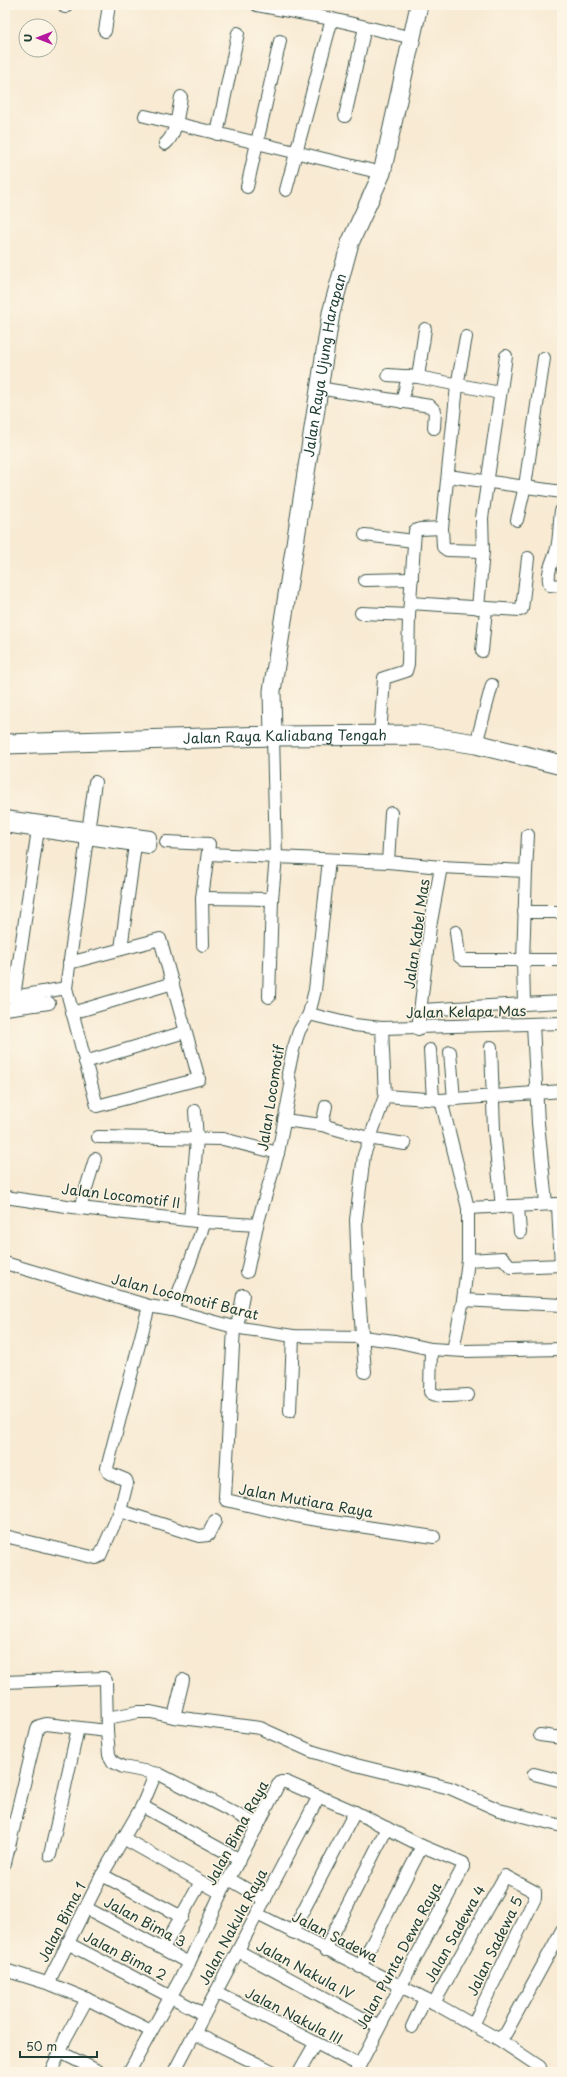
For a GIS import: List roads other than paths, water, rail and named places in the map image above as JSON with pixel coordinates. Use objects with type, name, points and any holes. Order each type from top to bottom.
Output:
[{"type":"main road","name":"Jalan Raya Kaliabang Tengah","points":[[5,744],[273,736],[419,735],[476,744],[562,765]]},
{"type":"street","points":[[105,31],[109,5]]},
{"type":"street","points":[[257,5],[332,19],[412,38]]},
{"type":"street","name":"Jalan Raya Ujung Harapan","points":[[273,736],[272,691],[288,596],[318,388],[331,313],[350,243],[382,173],[419,5]]},
{"type":"street","points":[[286,190],[298,151],[332,19]]},
{"type":"street","points":[[345,116],[365,27]]},
{"type":"street","points":[[217,134],[238,33]]},
{"type":"street","points":[[247,187],[280,41]]},
{"type":"street","points":[[164,144],[170,140],[176,123],[181,96]]},
{"type":"street","points":[[145,116],[217,134],[258,141],[382,173]]},
{"type":"street","points":[[402,402],[413,377],[425,329]]},
{"type":"street","points":[[466,337],[457,386],[442,528],[443,547],[445,549],[483,551]]},
{"type":"street","points":[[482,651],[482,518],[489,482],[506,356]]},
{"type":"street","points":[[517,520],[525,486],[544,358]]},
{"type":"street","points":[[388,375],[413,377],[500,393]]},
{"type":"street","points":[[318,388],[432,407],[435,411],[434,428]]},
{"type":"street","points":[[448,476],[562,492]]},
{"type":"street","points":[[562,507],[556,552],[552,561],[548,582],[550,585],[562,586]]},
{"type":"street","points":[[380,736],[384,678],[403,673],[408,667],[414,541],[417,529],[442,528]]},
{"type":"street","points":[[365,535],[414,541]]},
{"type":"street","points":[[361,613],[410,609],[482,608],[518,611],[522,609],[528,558]]},
{"type":"street","points":[[365,580],[412,579]]},
{"type":"street","points":[[476,744],[492,685]]},
{"type":"street","points":[[269,997],[272,899],[276,857],[273,736]]},
{"type":"street","points":[[69,963],[160,938],[199,1079],[97,1106],[66,988],[69,963],[87,832],[95,782]]},
{"type":"street","points":[[388,862],[391,813]]},
{"type":"street","points":[[5,817],[38,825],[87,832],[150,837],[149,847],[135,845],[87,832]]},
{"type":"street","points":[[5,826],[38,825]]},
{"type":"street","points":[[38,825],[10,997],[66,988]]},
{"type":"street","points":[[524,1004],[524,912],[528,835]]},
{"type":"street","points":[[166,842],[207,843],[210,846],[202,898],[204,945]]},
{"type":"street","points":[[121,949],[135,845]]},
{"type":"street","points":[[208,854],[388,862],[441,867],[526,871]]},
{"type":"street","name":"Jalan Locomotif","points":[[247,1272],[257,1225],[278,1153],[291,1086],[288,1073],[293,1050],[299,1031],[309,1014],[316,990],[329,860]]},
{"type":"street","name":"Jalan Kabel Mas","points":[[418,1028],[422,1010],[430,927],[441,867]]},
{"type":"street","points":[[202,898],[272,899]]},
{"type":"street","points":[[524,912],[562,912]]},
{"type":"street","points":[[456,932],[461,958],[467,960],[562,960]]},
{"type":"street","points":[[72,1014],[173,983]]},
{"type":"street","points":[[422,1010],[562,1002]]},
{"type":"street","points":[[5,1009],[49,1003]]},
{"type":"street","points":[[309,1014],[354,1025],[382,1028],[385,1096],[368,1138],[361,1172],[356,1220],[357,1260],[365,1372]]},
{"type":"street","points":[[533,1024],[562,1022]]},
{"type":"street","name":"Jalan Kelapa Mas","points":[[382,1028],[533,1024],[536,1093],[546,1203]]},
{"type":"street","points":[[85,1062],[185,1032]]},
{"type":"street","points":[[491,1047],[494,1130],[502,1207]]},
{"type":"street","points":[[430,1050],[437,1100],[468,1208],[468,1260],[463,1300],[453,1350]]},
{"type":"street","points":[[450,1052],[454,1099]]},
{"type":"street","points":[[385,1096],[437,1100],[562,1091]]},
{"type":"street","points":[[322,1125],[326,1106]]},
{"type":"street","points":[[190,1220],[195,1179],[197,1139],[195,1111]]},
{"type":"street","points":[[284,1120],[322,1125],[368,1138],[405,1144]]},
{"type":"street","points":[[98,1137],[223,1139],[278,1153]]},
{"type":"street","points":[[80,1208],[95,1159]]},
{"type":"street","name":"Jalan Locomotif II","points":[[5,1197],[34,1200],[80,1208],[205,1222]]},
{"type":"street","points":[[468,1208],[518,1207],[554,1203],[558,1206],[561,1266],[511,1267],[503,1258],[468,1260]]},
{"type":"street","points":[[518,1207],[520,1232]]},
{"type":"street","points":[[172,1310],[205,1222],[257,1225]]},
{"type":"street","name":"Jalan Locomotif Barat","points":[[5,1262],[149,1306],[172,1310],[236,1327],[293,1336],[362,1337],[395,1341],[431,1349],[562,1350]]},
{"type":"street","points":[[236,1327],[243,1295]]},
{"type":"street","points":[[463,1300],[562,1305]]},
{"type":"street","points":[[5,1536],[99,1557],[120,1511],[127,1482],[111,1475],[107,1468],[149,1306]]},
{"type":"street","name":"Jalan Mutiara Raya","points":[[236,1327],[226,1500],[305,1518],[434,1537]]},
{"type":"street","points":[[290,1411],[293,1336]]},
{"type":"street","points":[[431,1349],[430,1392],[432,1394],[468,1395]]},
{"type":"street","points":[[120,1511],[199,1536],[208,1535],[215,1521]]},
{"type":"street","points":[[5,1682],[104,1678],[106,1681],[109,1755],[113,1762],[123,1767],[155,1775],[159,1774],[258,1825]]},
{"type":"street","points":[[174,1717],[183,1680]]},
{"type":"street","points":[[107,1718],[138,1712],[152,1712],[174,1717],[260,1728],[311,1751],[356,1765],[450,1788],[499,1810],[562,1826]]},
{"type":"street","points":[[5,1863],[37,1730],[40,1726],[46,1724],[107,1731]]},
{"type":"street","points":[[50,1855],[78,1728]]},
{"type":"street","points":[[540,1735],[562,1738]]},
{"type":"street","points":[[534,1774],[562,1781]]},
{"type":"street","name":"Jalan Bima 1","points":[[151,2031],[87,1999],[50,1984],[49,1981],[102,1876],[142,1806],[155,1775]]},
{"type":"street","name":"Jalan Bima Raya","points":[[129,2072],[169,1996],[189,1963],[221,1893],[240,1860],[278,1785],[281,1782],[355,1812],[422,1846],[462,1861]]},
{"type":"street","name":"Jalan Nakula Raya","points":[[176,2071],[194,2033],[265,1900],[318,1796]]},
{"type":"street","points":[[142,1806],[240,1860]]},
{"type":"street","points":[[292,1932],[355,1812]]},
{"type":"street","points":[[325,1950],[387,1828]]},
{"type":"street","points":[[123,1838],[221,1893]]},
{"type":"street","points":[[360,1966],[422,1846]]},
{"type":"street","name":"Jalan Punta Dewa Raya","points":[[358,2069],[463,1867],[462,1861]]},
{"type":"street","points":[[102,1876],[182,1917]]},
{"type":"street","name":"Jalan Sadewa 5","points":[[473,2025],[536,1896],[535,1892],[504,1876],[502,1880]]},
{"type":"street","points":[[229,1879],[265,1900]]},
{"type":"street","name":"Jalan Sadewa 4","points":[[430,2001],[502,1880]]},
{"type":"street","points":[[163,1948],[201,1882]]},
{"type":"street","name":"Jalan Bima 3","points":[[86,1908],[189,1963]]},
{"type":"street","name":"Jalan Sadewa","points":[[257,1914],[325,1950],[400,1986]]},
{"type":"street","points":[[502,2036],[562,1930]]},
{"type":"street","name":"Jalan Bima 2","points":[[67,1943],[204,2014]]},
{"type":"street","name":"Jalan Nakula IV","points":[[238,1951],[379,2027]]},
{"type":"street","points":[[5,1970],[50,1984]]},
{"type":"street","name":"Jalan Sadewa 4","points":[[400,1986],[473,2025],[502,2036],[540,2067]]},
{"type":"street","name":"Jalan Nakula III","points":[[216,1992],[315,2044],[358,2069]]},
{"type":"street","points":[[53,2072],[52,2069],[62,2045],[87,1999]]},
{"type":"street","points":[[412,2027],[430,2001]]},
{"type":"street","points":[[194,2033],[274,2072]]},
{"type":"street","points":[[299,2072],[315,2044]]},
{"type":"street","points":[[60,2052],[100,2072]]}]
